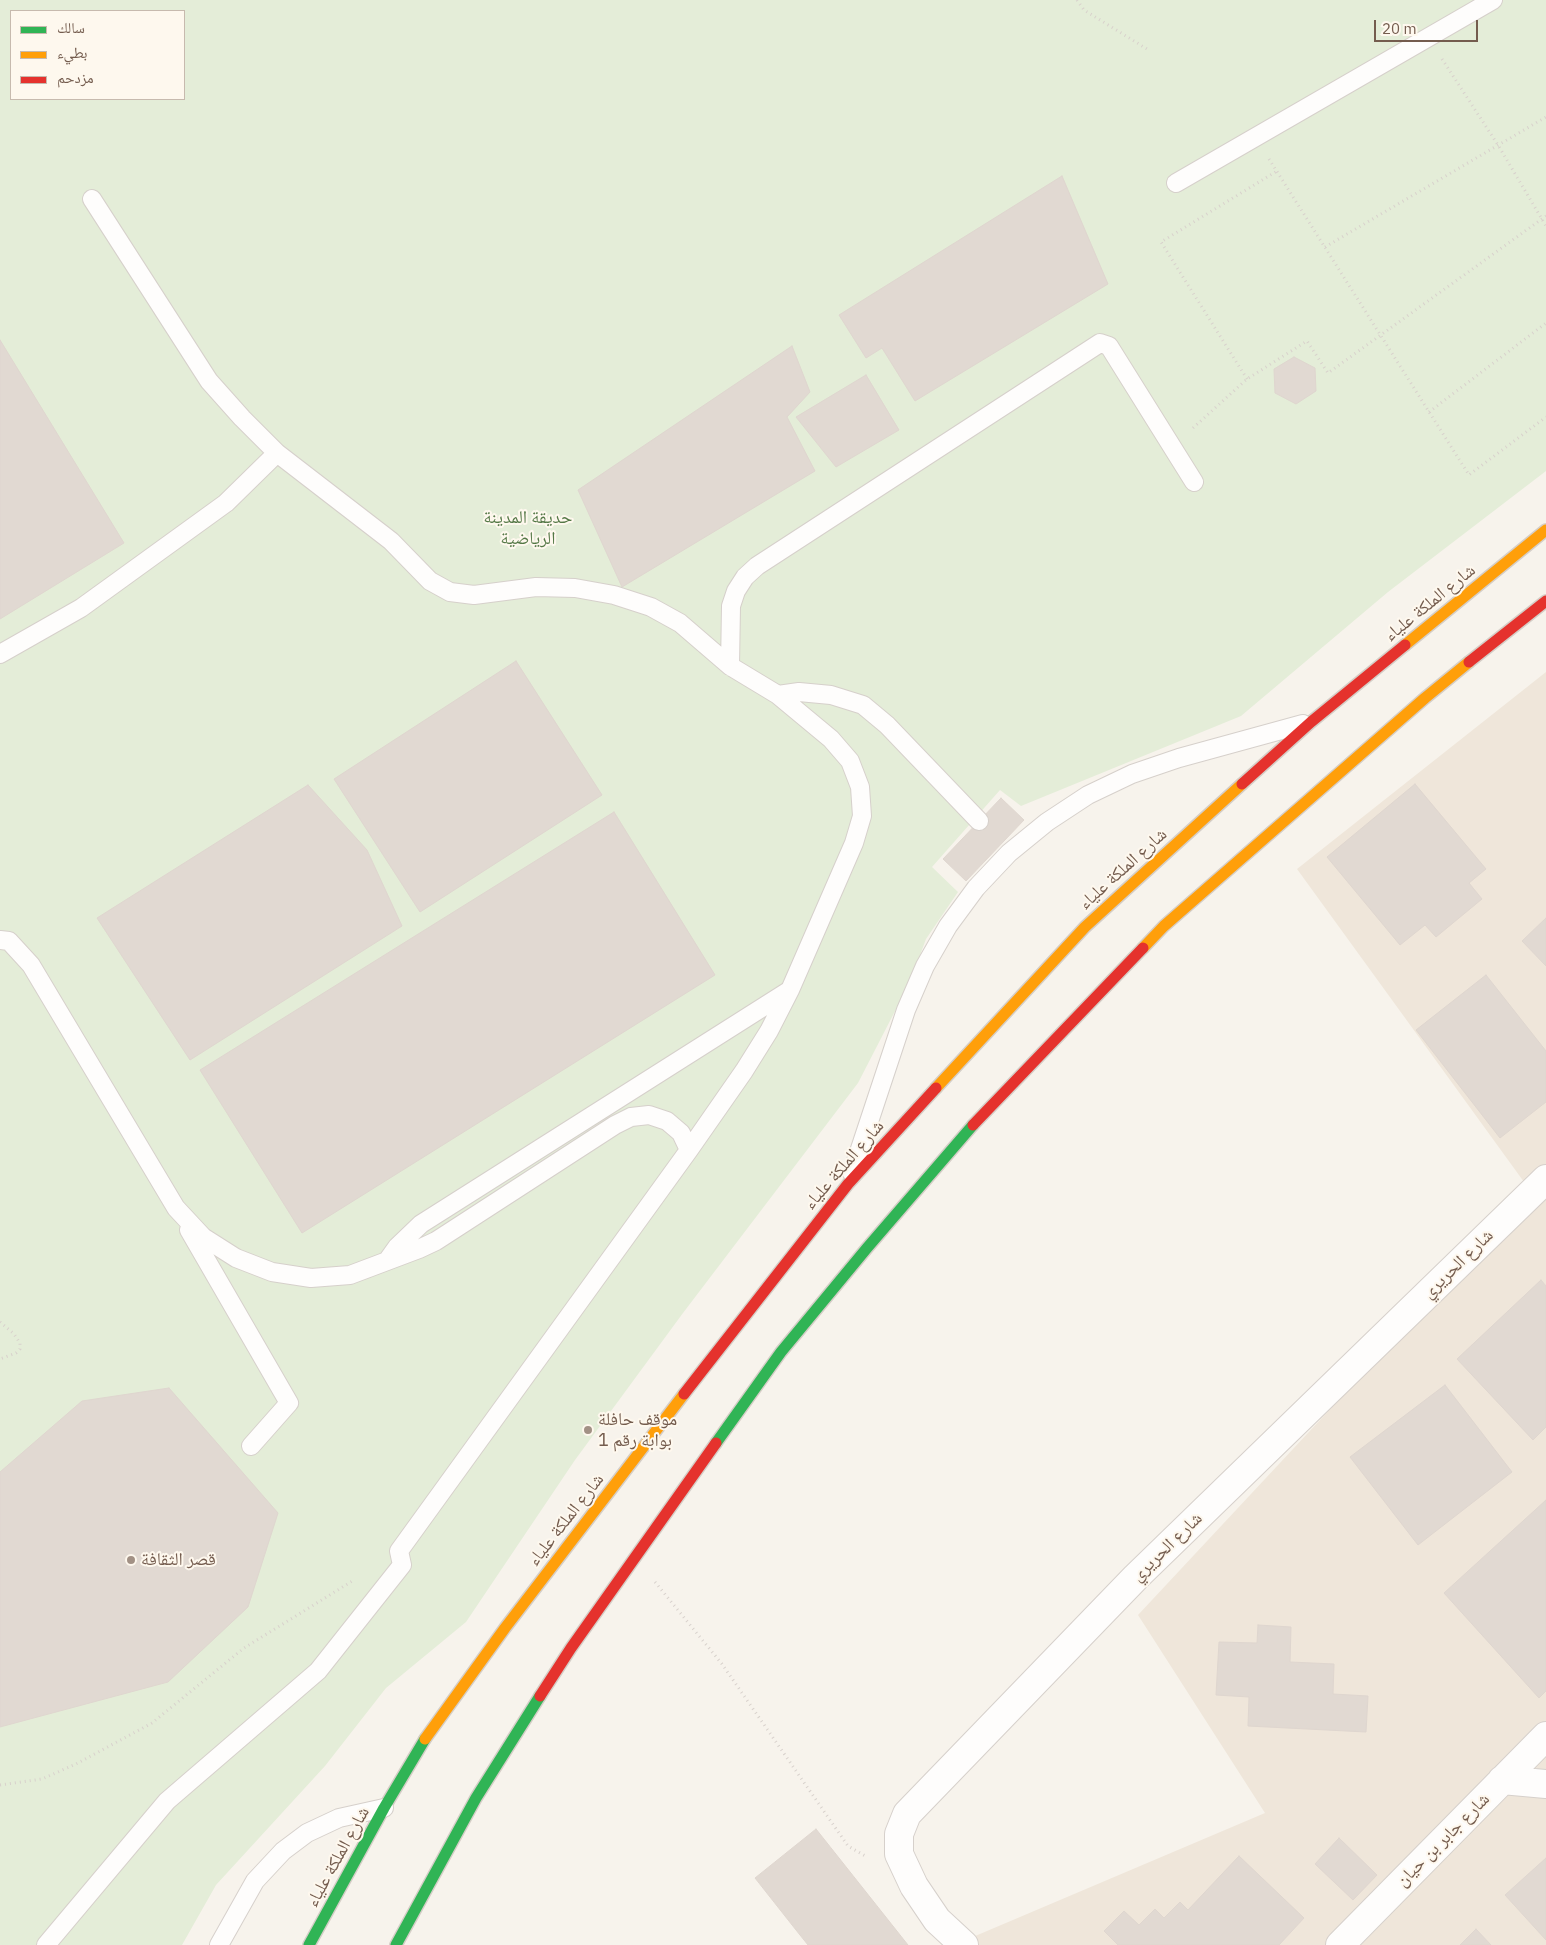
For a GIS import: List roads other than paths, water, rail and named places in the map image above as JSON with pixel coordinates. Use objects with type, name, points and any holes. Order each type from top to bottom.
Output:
[{"type":"main road","name":"شارع الملكة علياء","points":[[309,1945],[384,1808],[426,1739],[505,1628],[756,1300],[848,1184],[1085,927],[1311,722],[1546,530]]},
{"type":"main road","points":[[396,1945],[476,1798],[571,1648],[634,1556],[781,1352],[866,1248],[986,1111],[1164,926],[1425,698],[1546,601]]},
{"type":"street","name":"شارع الحريري","points":[[964,1945],[937,1920],[914,1886],[899,1854],[899,1834],[907,1814],[1136,1577],[1546,1179]]},
{"type":"street","name":"شارع جابر بن حيان","points":[[1340,1945],[1546,1736]]},
{"type":"street","points":[[1502,1780],[1546,1784]]},
{"type":"lane","points":[[1176,183],[1494,0]]},
{"type":"lane","points":[[46,1945],[167,1801],[318,1671],[402,1565],[399,1551],[689,1150],[770,1031],[790,990],[854,843],[862,816],[860,787],[850,761],[831,739],[778,695],[730,666],[680,623],[651,607],[614,595],[575,588],[536,586],[474,595],[450,592],[430,581],[391,541],[278,453],[242,418],[209,380],[92,199]]},
{"type":"lane","points":[[730,666],[731,606],[736,591],[745,577],[757,566],[1100,343],[1109,346],[1194,482]]},
{"type":"lane","points":[[0,654],[81,608],[226,503],[278,453]]},
{"type":"lane","points":[[778,695],[799,692],[831,695],[863,705],[887,726],[979,821]]},
{"type":"lane","points":[[848,1184],[906,1010],[925,966],[948,926],[1005,849],[1088,795],[1132,774],[1179,758],[1311,722]]},
{"type":"lane","points":[[0,940],[9,941],[31,966],[290,1403],[251,1446]]},
{"type":"lane","points":[[387,1261],[397,1247],[421,1224],[790,990]]},
{"type":"lane","points":[[176,1208],[203,1236],[236,1258],[272,1272],[311,1278],[350,1275],[436,1241],[615,1125],[631,1117],[650,1115],[667,1121],[681,1133],[689,1150]]},
{"type":"lane","points":[[219,1945],[255,1881],[283,1851],[307,1833],[339,1818],[384,1808]]},
{"type":"place","name":"موقف حافلة بوابة رقم 1","points":[[588,1430]]},
{"type":"place","name":"قصر الثقافة","points":[[131,1560]]},
{"type":"park label","name":"حديقة المدينة الرياضية","points":[[528,528]]}]
